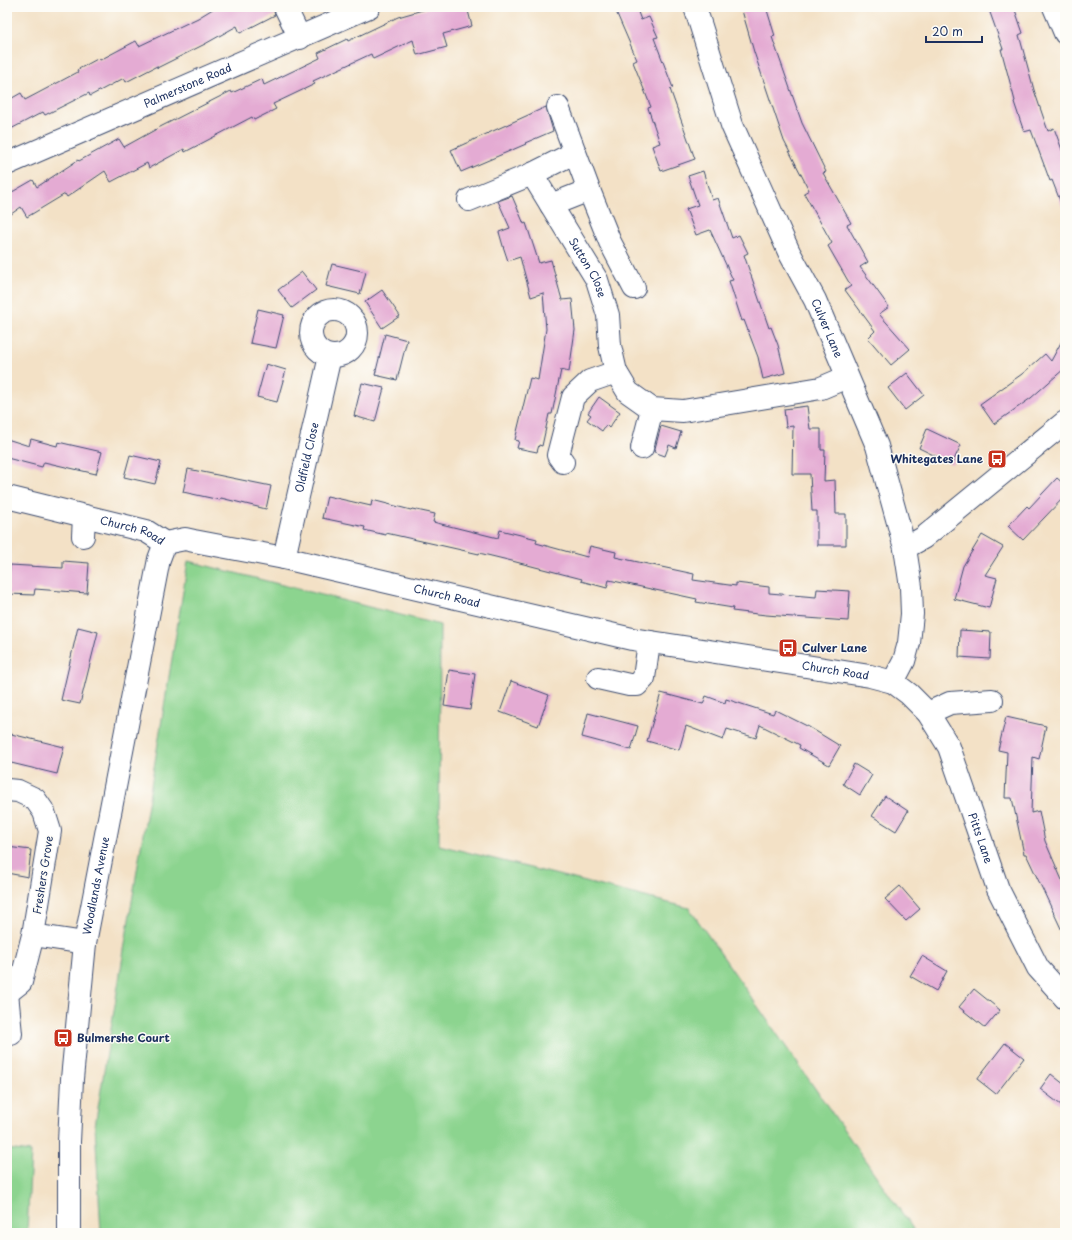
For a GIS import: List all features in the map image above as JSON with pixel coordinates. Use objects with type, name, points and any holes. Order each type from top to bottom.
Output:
[{"type":"street","points":[[285,7],[300,38]]},
{"type":"street","name":"Palmerstone Road","points":[[7,164],[369,7]]},
{"type":"street","name":"Culver Lane","points":[[695,7],[732,125],[789,252],[815,300],[877,446],[905,548],[911,587],[912,614],[908,643],[904,661],[893,682]]},
{"type":"street","points":[[1054,7],[1065,32]]},
{"type":"street","points":[[558,107],[610,242],[634,288]]},
{"type":"street","points":[[469,200],[532,174],[566,157]]},
{"type":"street","name":"Sutton Close","points":[[532,174],[597,280],[608,315],[610,346],[616,372],[628,392],[652,409]]},
{"type":"street","points":[[551,205],[589,190]]},
{"type":"street","name":"Oldfield Close","points":[[284,558],[330,356]]},
{"type":"street","points":[[563,462],[558,455],[573,397],[590,381],[616,372]]},
{"type":"street","points":[[642,448],[652,409],[683,411],[821,388],[847,377]]},
{"type":"street","points":[[905,548],[923,538],[1065,422]]},
{"type":"street","name":"Church Road","points":[[7,497],[83,526],[146,531],[165,543],[185,539],[284,558],[632,639],[870,676],[893,682]]},
{"type":"street","name":"Woodlands Avenue","points":[[69,1233],[69,1142],[72,1079],[85,943],[159,559],[165,543]]},
{"type":"street","points":[[598,678],[629,685],[637,685],[644,678],[649,642]]},
{"type":"street","name":"Pitts Lane","points":[[893,682],[909,694],[928,713],[949,747],[998,889],[1038,968],[1065,998]]},
{"type":"street","points":[[928,713],[950,703],[992,700]]},
{"type":"street","name":"Freshers Grove","points":[[7,790],[18,791],[35,799],[44,812],[50,831],[33,936],[21,982],[7,993]]},
{"type":"street","points":[[33,936],[85,943]]},
{"type":"street","points":[[7,993],[11,1034]]},
{"type":"green space","points":[[188,561],[440,625],[439,845],[689,908],[916,1233],[101,1233],[95,1126]]},
{"type":"green space","points":[[7,1149],[31,1152],[27,1233],[7,1233]]},
{"type":"building","points":[[216,7],[273,7],[275,15],[240,33],[237,26],[157,68],[157,66],[126,82],[124,78],[90,96],[89,93],[45,115],[43,112],[7,131],[7,101],[21,93],[25,100],[78,72],[77,70],[99,58],[100,60],[136,41],[139,46],[198,18]]},
{"type":"building","points":[[433,7],[467,7],[472,26],[443,34],[447,47],[417,55],[413,40],[373,59],[371,54],[313,81],[315,84],[273,104],[276,109],[254,120],[252,117],[185,152],[184,149],[149,168],[147,163],[111,182],[105,171],[67,197],[65,194],[27,217],[21,207],[7,217],[7,195],[33,180],[37,187],[78,160],[79,161],[119,139],[124,147],[231,91],[232,93],[262,79],[264,85],[320,58],[318,53],[347,39],[348,41],[398,17]]},
{"type":"building","points":[[614,7],[636,7],[641,20],[649,17],[658,37],[654,38],[673,88],[670,89],[695,159],[661,171],[652,146],[660,143],[648,108],[651,107],[633,62],[637,60]]},
{"type":"building","points":[[741,7],[766,7],[775,36],[772,37],[802,123],[826,172],[823,173],[851,223],[847,225],[868,262],[860,267],[889,307],[879,314],[910,349],[891,365],[868,338],[875,331],[845,290],[851,286],[828,246],[832,243],[804,193],[809,190],[784,141],[754,52]]},
{"type":"building","points":[[988,7],[1014,7],[1023,33],[1019,35],[1034,90],[1048,131],[1054,128],[1065,158],[1065,211],[1052,180],[1050,181],[1031,130],[1024,132],[1014,102],[1015,101],[1001,49],[1003,49]]},
{"type":"building","points":[[546,107],[553,131],[461,172],[451,150]]},
{"type":"building","points":[[703,171],[712,200],[718,198],[732,238],[739,235],[748,253],[744,255],[769,328],[771,327],[778,345],[785,373],[763,379],[758,357],[744,320],[742,321],[729,281],[733,280],[710,230],[696,235],[686,209],[698,205],[688,176]]},
{"type":"building","points":[[512,196],[524,224],[526,223],[539,263],[551,260],[562,300],[572,299],[575,330],[569,372],[561,370],[552,414],[549,414],[542,446],[539,445],[537,452],[517,448],[519,441],[515,440],[530,378],[538,380],[546,329],[543,293],[531,297],[520,257],[508,261],[503,246],[499,232],[510,228],[498,201]]},
{"type":"building","points":[[332,264],[366,272],[360,294],[326,286]]},
{"type":"building","points":[[302,272],[316,290],[292,308],[278,290]]},
{"type":"building","points":[[382,290],[400,316],[382,328],[365,302]]},
{"type":"building","points":[[258,309],[284,315],[276,348],[250,343]]},
{"type":"building","points":[[385,334],[407,340],[397,380],[375,375]]},
{"type":"building","points":[[1065,335],[1065,368],[1031,398],[994,424],[980,404],[1022,374],[1045,354],[1051,361]]},
{"type":"building","points":[[266,364],[286,370],[277,402],[257,397]]},
{"type":"building","points":[[907,373],[924,395],[905,410],[888,388]]},
{"type":"building","points":[[362,383],[384,388],[375,422],[354,416]]},
{"type":"building","points":[[599,397],[620,412],[609,428],[606,425],[602,431],[587,420],[591,415],[588,413]]},
{"type":"building","points":[[807,406],[810,429],[821,429],[821,450],[825,450],[824,481],[835,480],[836,514],[846,514],[846,545],[817,545],[817,511],[812,511],[810,474],[792,474],[793,426],[786,427],[784,409]]},
{"type":"building","points":[[661,426],[681,432],[676,448],[669,445],[665,456],[654,452]]},
{"type":"building","points":[[927,429],[961,445],[952,464],[919,448]]},
{"type":"building","points":[[7,439],[29,446],[31,439],[57,446],[58,442],[102,452],[96,474],[44,462],[42,467],[7,458]]},
{"type":"building","points":[[130,455],[161,462],[155,484],[124,477]]},
{"type":"building","points":[[188,469],[271,486],[266,509],[221,498],[220,500],[183,492]]},
{"type":"building","points":[[1057,478],[1065,485],[1065,496],[1023,540],[1008,526],[1027,506],[1029,508]]},
{"type":"building","points":[[327,496],[371,506],[372,500],[411,510],[435,514],[433,522],[498,538],[500,530],[537,539],[536,543],[587,557],[590,546],[616,552],[615,557],[694,574],[693,580],[736,586],[736,583],[769,587],[769,593],[816,597],[817,589],[850,591],[848,621],[732,611],[733,608],[696,602],[697,599],[609,580],[607,588],[581,581],[582,579],[479,553],[386,533],[386,535],[364,530],[365,527],[322,518]]},
{"type":"building","points":[[982,535],[1003,547],[985,575],[997,578],[989,608],[954,599],[963,566]]},
{"type":"building","points":[[63,561],[89,563],[87,593],[35,589],[34,595],[8,594],[10,565],[63,568]]},
{"type":"building","points":[[78,627],[98,632],[80,704],[61,700]]},
{"type":"building","points":[[960,630],[991,632],[990,659],[959,657]]},
{"type":"building","points":[[449,670],[475,674],[470,710],[444,706]]},
{"type":"building","points":[[511,681],[549,695],[538,726],[500,712]]},
{"type":"building","points":[[661,693],[703,704],[706,696],[725,703],[726,699],[773,714],[775,710],[809,727],[840,746],[829,765],[799,748],[800,745],[760,725],[756,738],[727,729],[723,740],[686,726],[679,750],[647,741]]},
{"type":"building","points":[[588,713],[638,726],[631,750],[582,737]]},
{"type":"building","points":[[1006,717],[1046,726],[1039,759],[1033,757],[1031,813],[1039,811],[1045,841],[1065,887],[1065,937],[1026,854],[1024,854],[1012,798],[1005,798],[1007,752],[998,750]]},
{"type":"building","points":[[7,733],[64,747],[57,774],[7,762]]},
{"type":"building","points":[[854,764],[872,775],[860,795],[843,784]]},
{"type":"building","points":[[885,796],[908,811],[896,831],[872,816]]},
{"type":"building","points":[[7,847],[31,850],[28,877],[7,873]]},
{"type":"building","points":[[900,886],[920,909],[906,921],[885,899]]},
{"type":"building","points":[[922,956],[947,971],[936,991],[910,976]]},
{"type":"building","points":[[974,989],[1000,1010],[985,1028],[959,1007]]},
{"type":"building","points":[[1005,1043],[1024,1058],[996,1094],[977,1079]]},
{"type":"building","points":[[1051,1074],[1065,1085],[1065,1108],[1040,1089]]},
{"type":"place","name":"Whitegates Lane","points":[[997,459]]},
{"type":"place","name":"Culver Lane","points":[[788,648]]},
{"type":"place","name":"Bulmershe Court","points":[[63,1038]]}]
